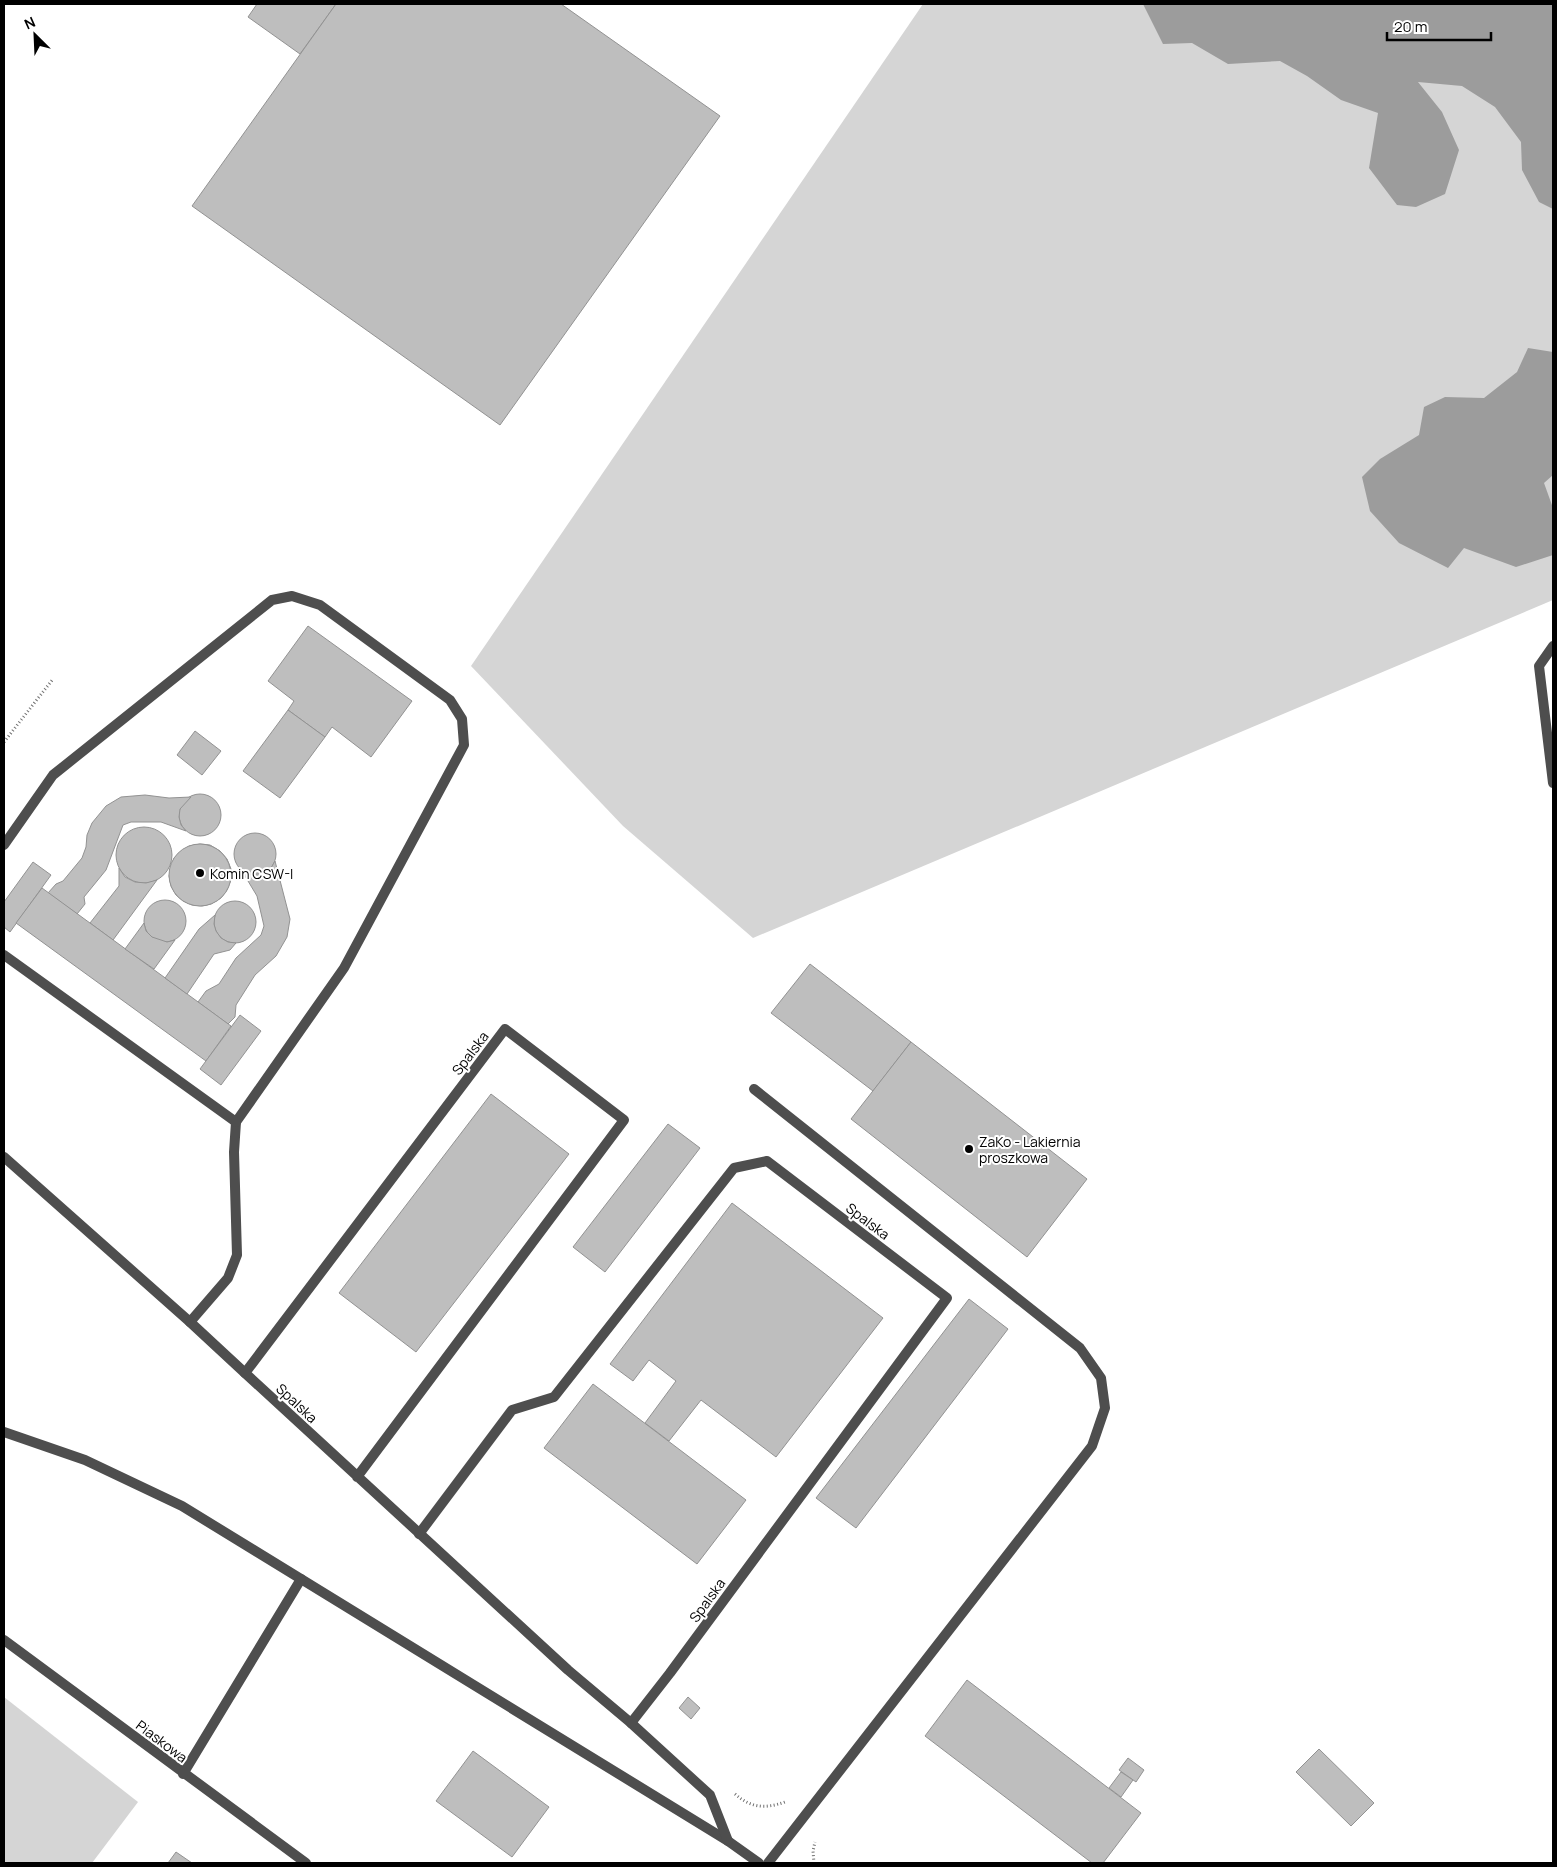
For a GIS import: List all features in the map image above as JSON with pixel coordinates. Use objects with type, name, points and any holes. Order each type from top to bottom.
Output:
[{"type":"lane","points":[[4,845],[53,774],[272,600],[292,596],[320,605],[450,700],[462,719],[464,745],[344,968],[236,1122],[234,1152],[237,1254],[228,1278],[190,1322]]},
{"type":"lane","points":[[1553,646],[1539,666],[1553,783]]},
{"type":"lane","points":[[4,955],[236,1122]]},
{"type":"lane","name":"Spalska","points":[[357,1477],[624,1120],[506,1029],[245,1373],[357,1477],[568,1670],[710,1795],[728,1841]]},
{"type":"lane","points":[[754,1089],[1080,1348],[1101,1378],[1106,1408],[1092,1446],[768,1863]]},
{"type":"lane","points":[[4,1157],[245,1373]]},
{"type":"lane","name":"Spalska","points":[[419,1534],[512,1410],[554,1397],[734,1168],[767,1161],[947,1298],[682,1658],[630,1723]]},
{"type":"lane","points":[[4,1432],[85,1460],[182,1506],[728,1841],[760,1863]]},
{"type":"lane","points":[[183,1774],[301,1580]]},
{"type":"lane","name":"Piaskowa","points":[[4,1640],[306,1863]]},
{"type":"path","points":[[4,742],[53,679]]},
{"type":"path","points":[[732,1791],[746,1803],[758,1806],[772,1806],[787,1802]]},
{"type":"path","points":[[814,1863],[813,1851],[816,1836]]},
{"type":"shaded area","points":[[923,4],[1553,4],[1553,600],[753,938],[623,826],[471,666]]},
{"type":"shaded area","points":[[1143,4],[1553,4],[1553,209],[1539,202],[1522,170],[1521,142],[1495,107],[1462,86],[1418,82],[1442,112],[1459,150],[1445,194],[1416,207],[1397,205],[1369,168],[1378,113],[1341,100],[1307,76],[1280,61],[1228,64],[1192,43],[1163,44]]},
{"type":"shaded area","points":[[1528,348],[1553,352],[1553,475],[1544,483],[1553,508],[1553,555],[1516,567],[1464,548],[1448,568],[1399,543],[1370,511],[1362,477],[1380,459],[1419,435],[1424,407],[1445,397],[1484,398],[1517,372]]},
{"type":"shaded area","points":[[4,1697],[138,1802],[92,1863],[4,1863]]},
{"type":"building","points":[[257,4],[336,4],[300,54],[248,17]]},
{"type":"building","points":[[336,4],[561,4],[720,116],[500,425],[192,206]]},
{"type":"building","points":[[308,626],[412,701],[371,757],[332,727],[325,737],[288,710],[294,701],[268,681]]},
{"type":"building","points":[[288,710],[325,737],[280,798],[243,771]]},
{"type":"building","points":[[195,731],[221,751],[202,775],[177,755]]},
{"type":"building","points":[[200,794],[215,800],[221,815],[215,830],[200,836],[185,830],[179,815],[185,800]]},
{"type":"building","points":[[145,795],[169,798],[191,797],[180,809],[181,825],[186,831],[161,822],[131,822],[123,825],[106,870],[84,897],[85,904],[77,914],[48,893],[56,884],[63,881],[82,858],[86,847],[87,835],[92,823],[106,806],[121,797]]},
{"type":"building","points":[[138,827],[150,827],[164,835],[172,849],[170,866],[164,875],[150,883],[138,883],[128,878],[121,871],[116,861],[116,849],[121,839],[128,832]]},
{"type":"building","points":[[255,833],[270,839],[276,854],[270,869],[255,875],[240,869],[234,854],[240,839]]},
{"type":"building","name":"Komin CSW-I","points":[[200,844],[212,846],[222,853],[229,863],[231,875],[229,887],[222,897],[212,904],[200,906],[188,904],[178,897],[171,887],[169,875],[171,863],[178,853],[188,846]]},
{"type":"building","points":[[210,845],[220,851],[227,859],[231,869],[231,880],[227,890],[221,898],[211,904],[202,906],[192,905],[183,901],[176,895],[171,886],[169,876],[174,858],[189,846]],"holes":[[[200,847],[209,848],[224,861],[227,869],[227,879],[224,888],[218,896],[210,901],[193,902],[185,898],[174,885],[173,868],[182,853]]]},
{"type":"building","points":[[275,861],[290,919],[287,937],[276,956],[255,975],[236,1005],[235,1017],[228,1024],[198,1002],[206,991],[219,984],[236,958],[261,935],[264,926],[257,896],[242,871],[249,875],[265,873]]},
{"type":"building","points":[[33,862],[51,875],[10,932],[4,927],[4,902]]},
{"type":"building","points":[[119,868],[125,877],[135,882],[146,883],[157,880],[113,940],[90,923],[119,886]]},
{"type":"building","points":[[42,888],[231,1026],[206,1061],[16,923]]},
{"type":"building","points":[[165,900],[180,906],[186,921],[180,936],[165,942],[150,936],[144,921],[150,906]]},
{"type":"building","points":[[235,901],[250,907],[256,922],[250,937],[235,943],[220,937],[214,922],[220,907]]},
{"type":"building","points":[[215,915],[214,924],[221,938],[228,942],[236,943],[230,950],[214,954],[187,994],[165,978],[199,929]]},
{"type":"building","points":[[144,923],[146,931],[152,937],[167,942],[175,940],[154,969],[125,949]]},
{"type":"building","points":[[810,964],[911,1042],[873,1091],[771,1013]]},
{"type":"building","points":[[240,1015],[261,1031],[221,1085],[200,1069]]},
{"type":"building","name":"ZaKo - Lakiernia proszkowa","points":[[911,1042],[1087,1179],[1027,1257],[851,1119]]},
{"type":"building","points":[[491,1094],[569,1154],[416,1352],[339,1293]]},
{"type":"building","points":[[668,1124],[700,1148],[605,1272],[573,1247]]},
{"type":"building","points":[[732,1203],[883,1318],[776,1457],[701,1400],[669,1441],[645,1423],[676,1381],[649,1360],[633,1381],[610,1364]]},
{"type":"building","points":[[969,1299],[1008,1329],[856,1528],[816,1498]]},
{"type":"building","points":[[593,1384],[746,1500],[697,1564],[544,1448]]},
{"type":"building","points":[[967,1680],[1141,1813],[1103,1863],[1092,1863],[925,1736]]},
{"type":"building","points":[[688,1697],[700,1708],[691,1719],[679,1708]]},
{"type":"building","points":[[1319,1749],[1374,1803],[1351,1826],[1296,1772]]},
{"type":"building","points":[[473,1751],[549,1807],[512,1857],[436,1801]]},
{"type":"building","points":[[1128,1758],[1144,1770],[1136,1782],[1119,1770]]},
{"type":"building","points":[[1121,1772],[1133,1780],[1121,1797],[1109,1788]]},
{"type":"building","points":[[176,1852],[192,1863],[168,1863]]},
{"type":"place","name":"Komin CSW-I","points":[[200,873]]},
{"type":"place","name":"ZaKo - Lakiernia proszkowa","points":[[969,1149]]}]
